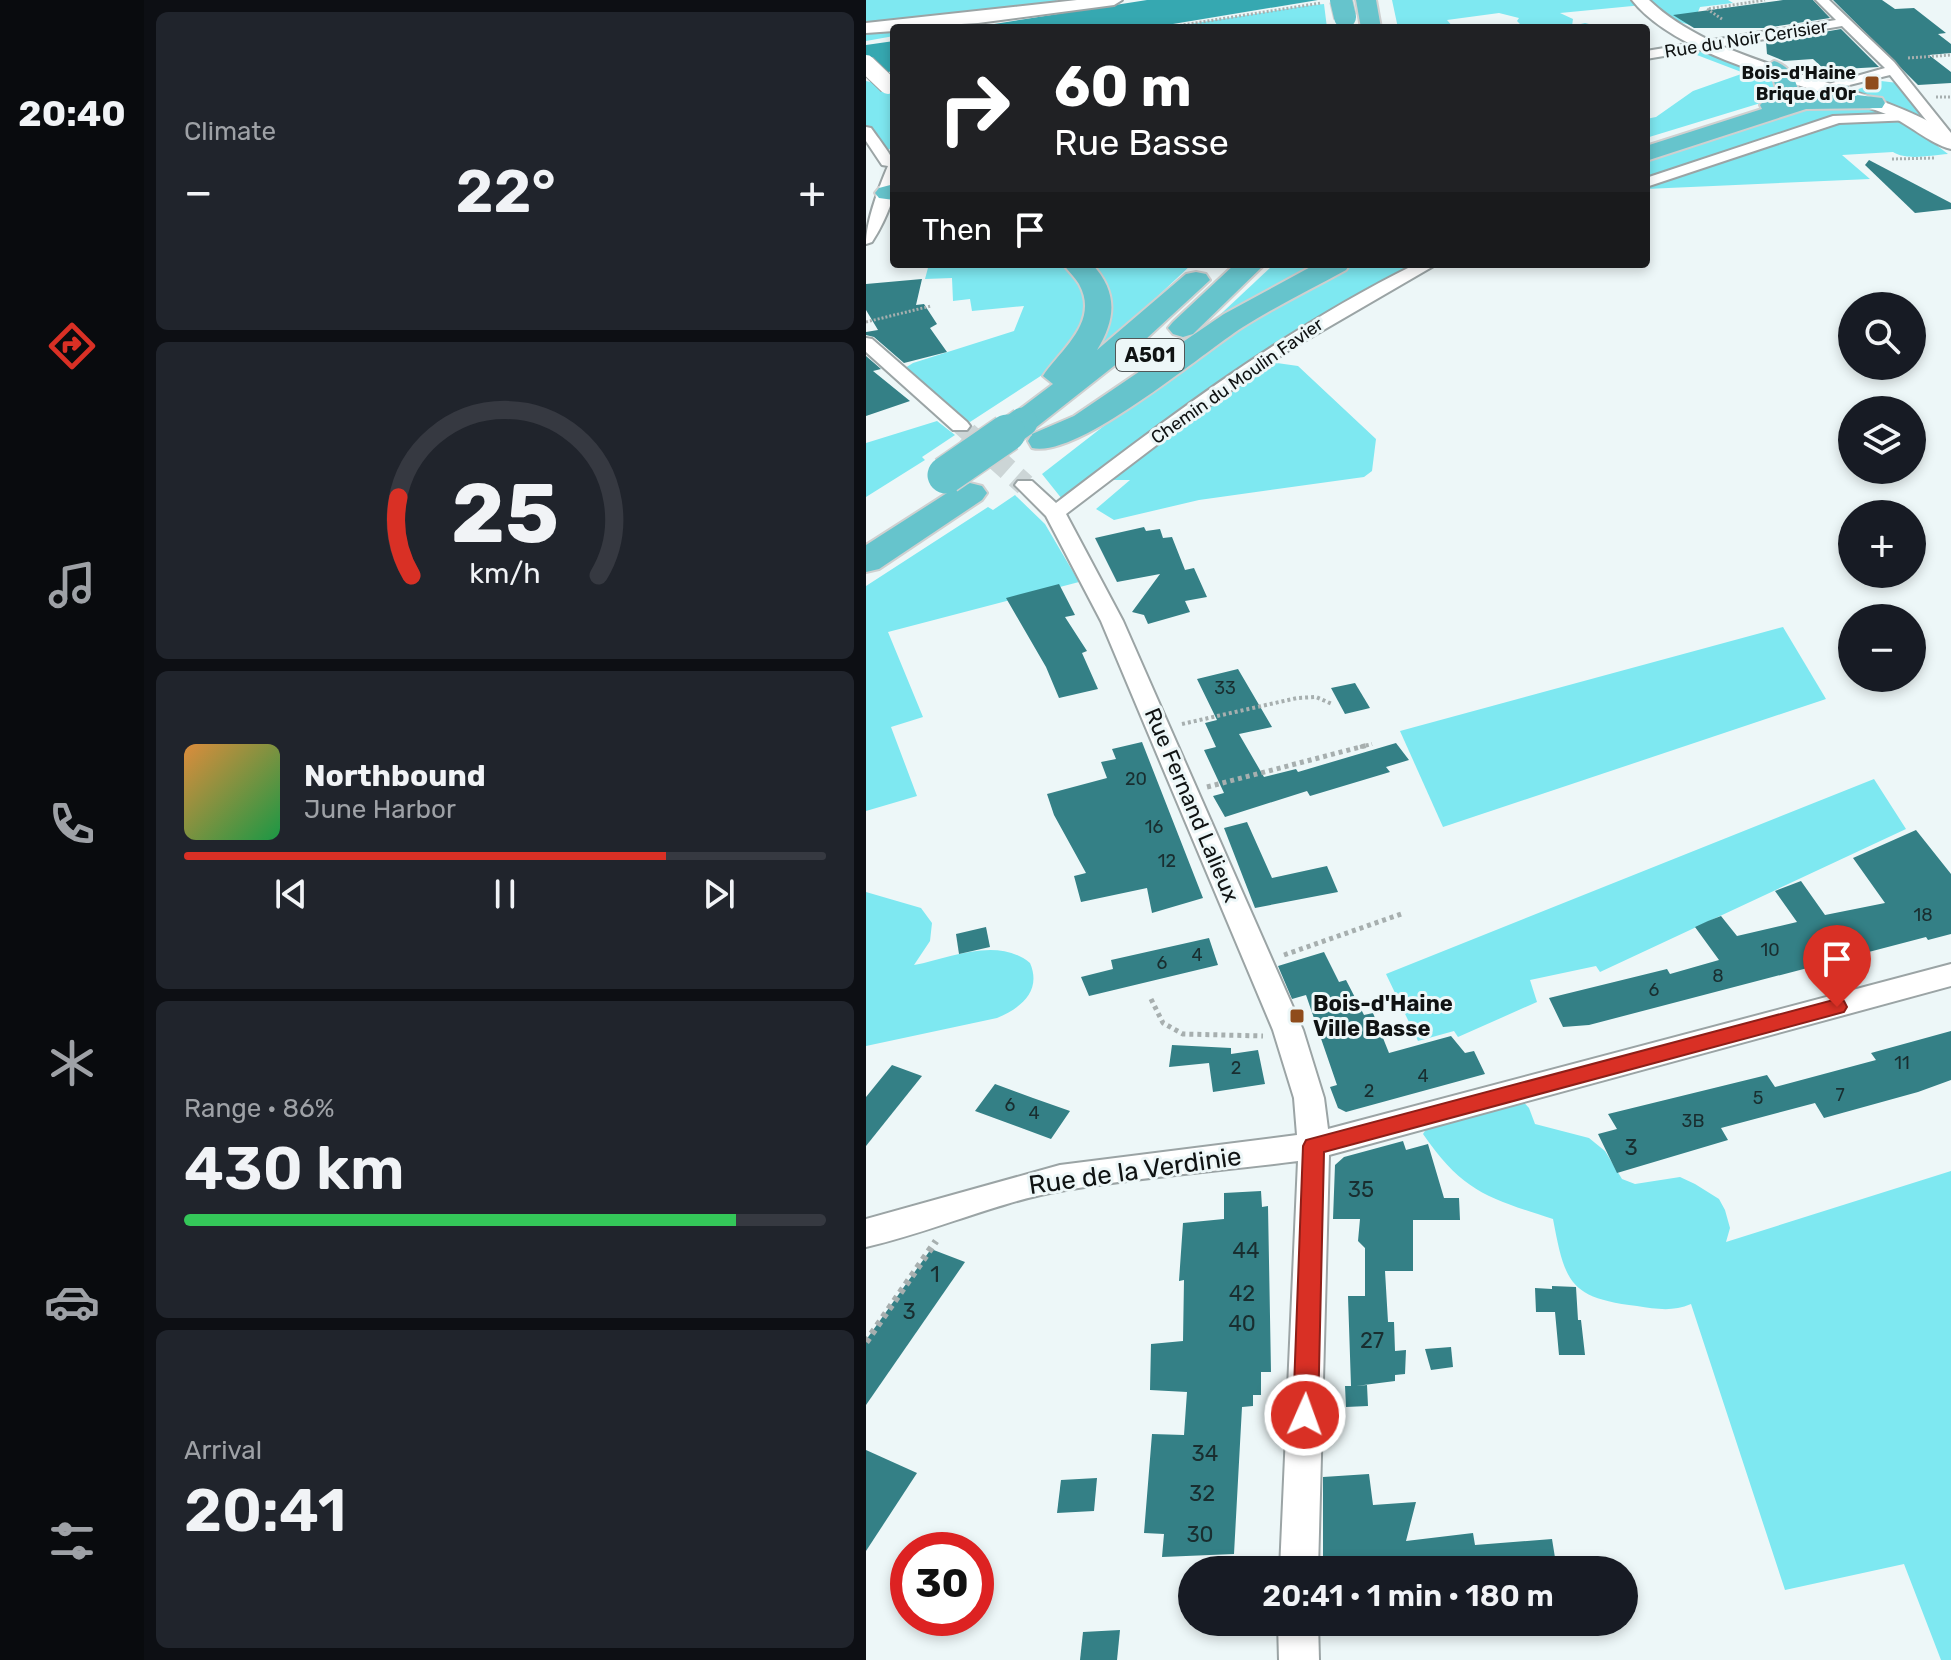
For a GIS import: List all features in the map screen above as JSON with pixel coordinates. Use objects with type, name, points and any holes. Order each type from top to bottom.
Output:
[{"type":"highway","points":[[1771,105],[1787,90],[1785,80],[1774,68]]},
{"type":"highway","points":[[1650,153],[1798,105],[1835,89]]},
{"type":"highway","points":[[1650,143],[1771,105],[1835,89]]},
{"type":"highway","points":[[1798,105],[1835,100],[1874,103]]},
{"type":"highway","points":[[1081,268],[1095,283],[1101,310],[1084,345],[1069,366],[1046,387],[1033,431],[1085,423],[1234,320],[1329,268]]},
{"type":"highway","name":"A501","points":[[1033,431],[1208,268]]},
{"type":"highway","name":"A501","points":[[866,561],[958,484],[1205,309],[1247,268]]},
{"type":"highway","name":"A501","points":[[866,526],[958,484]]},
{"type":"street","points":[[911,24],[1114,0]]},
{"type":"street","points":[[1640,0],[1670,26],[1707,45],[1908,117],[1948,147]]},
{"type":"street","points":[[1822,0],[1888,65],[1948,147]]},
{"type":"street","name":"Rue du Noir Cerisier","points":[[1650,54],[1846,22]]},
{"type":"street","points":[[866,28],[890,26]]},
{"type":"street","points":[[866,64],[890,89]]},
{"type":"street","points":[[1835,89],[1888,65]]},
{"type":"street","points":[[1650,182],[1829,121],[1853,117],[1908,117]]},
{"type":"street","points":[[866,131],[890,173]]},
{"type":"street","points":[[866,167],[890,175]]},
{"type":"street","points":[[866,239],[880,217],[890,179]]},
{"type":"street","name":"Chemin du Moulin Favier","points":[[1055,513],[1215,392],[1317,325],[1393,280],[1420,268]]},
{"type":"street","points":[[866,343],[960,426]]},
{"type":"street","name":"Rue Fernand Lalieux","points":[[1025,485],[1055,513],[1112,621],[1288,1030],[1309,1098],[1314,1146],[1299,1556]]},
{"type":"street","name":"Rue de la Verdinie","points":[[866,1233],[1060,1178],[1314,1146],[1951,975]]},
{"type":"street","points":[[1298,1636],[1299,1660]]},
{"type":"path","points":[[1722,19],[1707,9],[1765,0]]},
{"type":"path","points":[[1208,24],[1340,12]]},
{"type":"path","points":[[1888,65],[1951,55]]},
{"type":"path","points":[[1892,159],[1948,147]]},
{"type":"path","points":[[866,322],[931,306]]},
{"type":"path","points":[[1159,729],[1297,698],[1316,697],[1332,704]]},
{"type":"path","points":[[1186,792],[1372,744]]},
{"type":"path","points":[[1259,964],[1404,913]]},
{"type":"path","points":[[1151,999],[1163,1023],[1183,1034],[1253,1037],[1288,1030]]},
{"type":"path","points":[[866,1342],[955,1209]]},
{"type":"shaded area","points":[[866,0],[1056,0],[1066,7],[962,24],[890,24],[890,37],[866,41]]},
{"type":"shaded area","points":[[1147,0],[1318,0],[1173,24],[994,24]]},
{"type":"shaded area","points":[[1392,0],[1639,0],[1643,5],[1560,13],[1573,19],[1572,24],[1520,24],[1517,21],[1519,18],[1499,13],[1447,20],[1450,24],[1397,24]]},
{"type":"shaded area","points":[[1643,0],[1728,0],[1733,3],[1700,7],[1698,12],[1703,25],[1694,25],[1672,18]]},
{"type":"shaded area","points":[[1324,4],[1326,24],[1190,24]]},
{"type":"shaded area","points":[[890,42],[890,72],[866,76],[866,45]]},
{"type":"shaded area","points":[[1708,51],[1767,71],[1779,87],[1764,102],[1650,137],[1650,118],[1693,91],[1744,73],[1689,52]]},
{"type":"shaded area","points":[[866,81],[889,86],[890,149],[887,150],[866,129]]},
{"type":"shaded area","points":[[1881,81],[1898,83],[1923,114],[1914,116],[1853,91]]},
{"type":"shaded area","points":[[1847,103],[1908,117],[1910,125],[1948,154],[1912,157],[1893,152],[1842,155],[1870,179],[1650,189],[1650,159],[1801,109]]},
{"type":"shaded area","points":[[928,268],[1072,268],[1077,273],[1091,310],[1056,366],[970,422],[897,373],[913,363],[1014,331],[1024,306],[972,311],[970,299],[953,301],[952,278],[925,279]]},
{"type":"shaded area","points":[[1088,268],[1188,268],[1076,373],[1094,344]]},
{"type":"shaded area","points":[[1270,268],[1317,268],[1208,326]]},
{"type":"shaded area","points":[[1349,268],[1422,268],[1264,361],[1298,366],[1376,439],[1372,471],[1364,477],[1199,500],[1114,520],[1096,509],[1130,480],[1098,480],[1066,504],[1042,474],[1158,384],[1248,323]]},
{"type":"shaded area","points":[[937,421],[955,435],[922,457],[925,460],[866,497],[866,443]]},
{"type":"shaded area","points":[[1015,495],[1045,524],[1079,582],[888,632],[923,717],[891,727],[917,796],[866,811],[866,586],[988,507],[993,510]]},
{"type":"shaded area","points":[[1783,627],[1826,699],[1443,827],[1400,731]]},
{"type":"shaded area","points":[[1874,779],[1906,829],[1600,972],[1596,966],[1530,980],[1537,1002],[1458,1037],[1454,1031],[1418,1041],[1386,974]]},
{"type":"shaded area","points":[[866,892],[921,908],[932,923],[930,941],[914,965],[974,951],[1003,951],[1030,963],[1033,982],[1027,997],[997,1018],[866,1046]]},
{"type":"shaded area","points":[[1520,1098],[1529,1108],[1535,1124],[1589,1138],[1605,1151],[1622,1179],[1635,1184],[1680,1177],[1719,1199],[1730,1228],[1726,1242],[1951,1171],[1951,1660],[1941,1660],[1904,1564],[1785,1590],[1691,1304],[1671,1309],[1651,1308],[1614,1303],[1584,1292],[1567,1272],[1553,1219],[1494,1198],[1465,1181],[1451,1169],[1423,1134],[1430,1123]]},
{"type":"building","points":[[1783,0],[1813,0],[1830,18],[1765,28],[1694,28],[1673,15]]},
{"type":"building","points":[[1833,0],[1882,0],[1895,9],[1914,8],[1946,33],[1938,34],[1951,44],[1951,53],[1929,55],[1951,72],[1951,83],[1918,85]]},
{"type":"building","points":[[1841,29],[1879,67],[1825,70],[1813,59],[1784,61],[1767,54],[1766,42]]},
{"type":"building","points":[[1869,160],[1951,203],[1951,209],[1915,213],[1865,165]]},
{"type":"building","points":[[922,279],[916,305],[924,304],[937,324],[930,328],[947,352],[904,363],[874,337],[866,335],[866,332],[878,330],[866,310],[866,284]]},
{"type":"building","points":[[866,356],[881,369],[873,371],[910,401],[866,416]]},
{"type":"building","points":[[1144,527],[1146,531],[1160,529],[1163,538],[1172,537],[1185,570],[1194,568],[1207,597],[1185,601],[1190,612],[1148,624],[1144,615],[1132,612],[1160,574],[1117,582],[1095,538]]},
{"type":"building","points":[[1059,584],[1075,615],[1065,617],[1087,651],[1082,653],[1098,689],[1059,698],[1046,667],[1006,598]]},
{"type":"building","points":[[1238,669],[1272,727],[1239,734],[1264,777],[1296,769],[1298,772],[1396,743],[1409,760],[1386,767],[1390,772],[1310,796],[1307,791],[1225,817],[1213,796],[1224,793],[1204,750],[1216,747],[1205,723],[1217,720],[1197,679]]},
{"type":"building","points":[[1355,683],[1370,708],[1345,714],[1331,688]]},
{"type":"building","points":[[1142,742],[1203,898],[1152,913],[1147,888],[1081,902],[1074,876],[1086,873],[1054,815],[1047,794],[1107,778],[1101,762],[1116,759],[1112,749]]},
{"type":"building","points":[[1247,822],[1272,878],[1327,866],[1338,892],[1255,908],[1224,828]]},
{"type":"building","points":[[1916,830],[1951,874],[1951,934],[1928,940],[1926,937],[1589,1025],[1563,1027],[1549,998],[1667,969],[1670,974],[1719,960],[1695,927],[1708,921],[1721,916],[1737,936],[1797,922],[1775,891],[1801,881],[1825,915],[1885,903],[1853,858]]},
{"type":"building","points":[[986,927],[990,947],[959,954],[956,934]]},
{"type":"building","points":[[1209,938],[1218,965],[1089,996],[1081,977],[1113,969],[1111,960]]},
{"type":"building","points":[[1324,952],[1339,982],[1346,980],[1364,1015],[1373,1013],[1389,1053],[1451,1036],[1465,1053],[1474,1051],[1485,1074],[1346,1112],[1338,1108],[1330,1087],[1337,1085],[1306,995],[1292,999],[1278,966]]},
{"type":"building","points":[[1951,1031],[1951,1080],[1918,1092],[1824,1118],[1815,1103],[1721,1128],[1728,1140],[1617,1173],[1598,1134],[1617,1129],[1608,1114],[1767,1075],[1775,1087],[1876,1060],[1871,1053]]},
{"type":"building","points":[[1172,1045],[1231,1048],[1231,1054],[1258,1050],[1265,1084],[1213,1092],[1209,1063],[1169,1067]]},
{"type":"building","points":[[892,1065],[922,1076],[866,1146],[866,1097]]},
{"type":"building","points":[[995,1084],[1070,1111],[1051,1139],[975,1111]]},
{"type":"building","points":[[1403,1141],[1406,1150],[1428,1144],[1444,1198],[1459,1198],[1460,1220],[1413,1220],[1413,1271],[1385,1271],[1388,1322],[1394,1322],[1395,1351],[1406,1350],[1405,1374],[1395,1375],[1395,1381],[1356,1386],[1367,1385],[1368,1406],[1346,1407],[1345,1386],[1351,1386],[1348,1296],[1365,1296],[1365,1248],[1358,1241],[1360,1219],[1333,1219],[1335,1165],[1344,1157]]},
{"type":"building","points":[[1261,1191],[1262,1207],[1268,1206],[1271,1372],[1261,1372],[1261,1395],[1253,1395],[1253,1406],[1242,1407],[1234,1554],[1162,1557],[1164,1534],[1144,1533],[1152,1434],[1184,1435],[1187,1392],[1150,1390],[1151,1344],[1183,1341],[1184,1280],[1179,1281],[1183,1223],[1224,1219],[1224,1193]]},
{"type":"building","points":[[931,1249],[965,1262],[866,1405],[866,1340]]},
{"type":"building","points":[[1552,1286],[1576,1287],[1585,1355],[1559,1355],[1555,1312],[1536,1312],[1535,1288],[1552,1289]]},
{"type":"building","points":[[1451,1347],[1453,1367],[1431,1370],[1425,1349]]},
{"type":"building","points":[[866,1450],[917,1473],[866,1551]]},
{"type":"building","points":[[1369,1474],[1373,1505],[1416,1502],[1406,1541],[1473,1533],[1475,1545],[1552,1539],[1555,1556],[1323,1556],[1323,1477]]},
{"type":"building","points":[[1097,1478],[1094,1511],[1057,1513],[1061,1480]]},
{"type":"building","points":[[1120,1630],[1117,1660],[1080,1660],[1083,1632]]},
{"type":"tunnel","points":[[960,426],[970,435]]},
{"type":"tunnel","points":[[967,433],[1025,485]]},
{"type":"place","name":"Bois-d'Haine Brique d'Or","points":[[1872,83]]},
{"type":"place","name":"Bois-d'Haine Ville Basse","points":[[1297,1016]]},
{"type":"route","points":[[1305,1415],[1314,1146],[1837,1007]]}]
